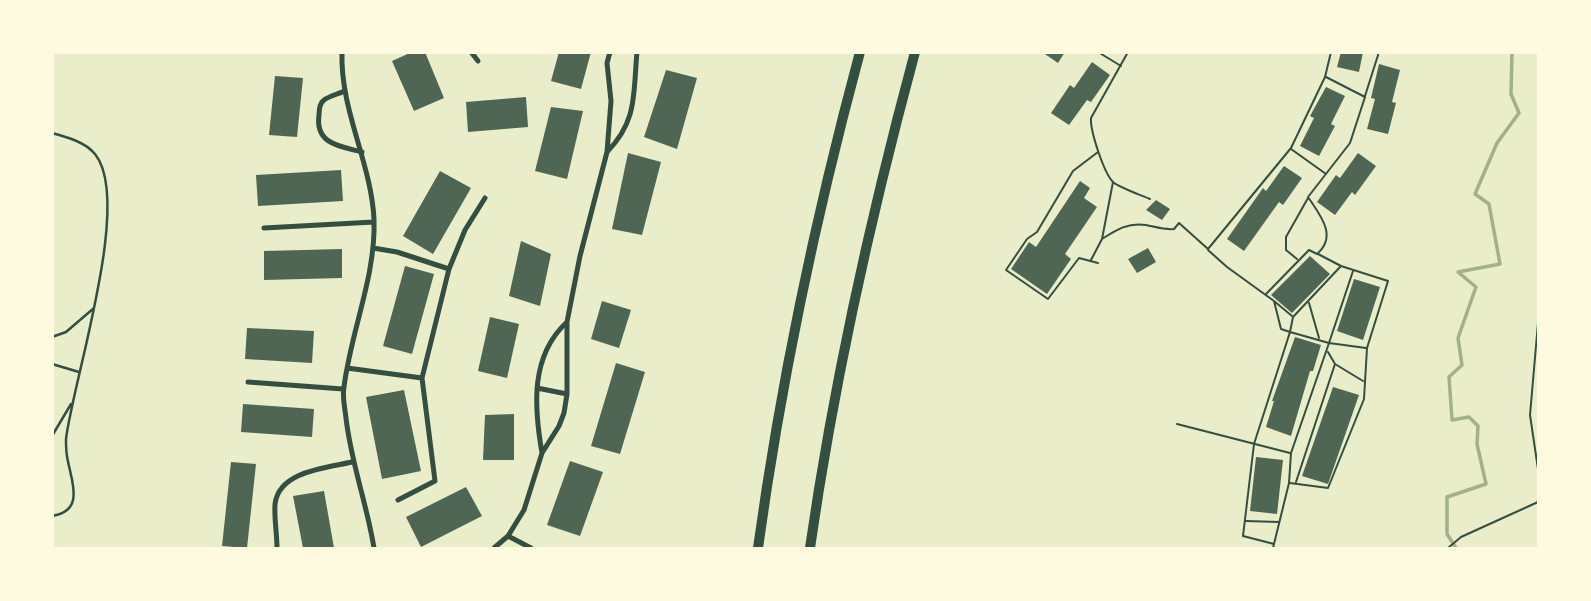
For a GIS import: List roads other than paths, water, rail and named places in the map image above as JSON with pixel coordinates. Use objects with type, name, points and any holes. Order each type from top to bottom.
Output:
[{"type":"highway","points":[[758,548],[798,314],[860,52]]},
{"type":"highway","points":[[810,548],[830,427],[860,280],[887,159],[915,52]]},
{"type":"street","points":[[342,52],[345,91],[372,192],[374,222],[373,262],[343,389],[352,462],[374,548]]},
{"type":"street","points":[[471,52],[478,61]]},
{"type":"street","points":[[494,548],[508,536],[524,510],[542,453],[559,426],[567,394],[567,322],[580,256],[607,152],[611,101],[607,63],[610,52]]},
{"type":"street","points":[[607,152],[622,136],[632,110],[637,52]]},
{"type":"street","points":[[345,91],[324,100],[320,106],[317,128],[319,135],[330,142],[362,152]]},
{"type":"street","points":[[398,500],[435,481],[422,378],[449,269],[465,230],[485,198]]},
{"type":"street","points":[[264,228],[374,222]]},
{"type":"street","points":[[373,248],[397,252],[449,269]]},
{"type":"street","points":[[542,453],[537,388],[539,367],[559,330],[567,322]]},
{"type":"street","points":[[347,368],[422,378]]},
{"type":"street","points":[[248,382],[343,389]]},
{"type":"street","points":[[537,388],[567,394]]},
{"type":"street","points":[[278,548],[275,503],[281,489],[289,480],[352,462]]},
{"type":"street","points":[[508,536],[531,548]]},
{"type":"lane","points":[[52,133],[79,142],[95,153],[104,170],[108,192],[94,309],[66,439],[67,457],[75,488],[73,501],[68,510],[52,516]]},
{"type":"lane","points":[[52,337],[66,332],[94,309]]},
{"type":"lane","points":[[52,364],[81,373]]},
{"type":"lane","points":[[52,436],[73,401]]},
{"type":"waterway","points":[[1456,548],[1447,534],[1447,497],[1486,484],[1477,444],[1478,426],[1469,417],[1452,420],[1449,377],[1462,365],[1458,338],[1476,287],[1458,272],[1500,264],[1489,204],[1475,194],[1497,143],[1519,113],[1511,94],[1512,52]]}]
